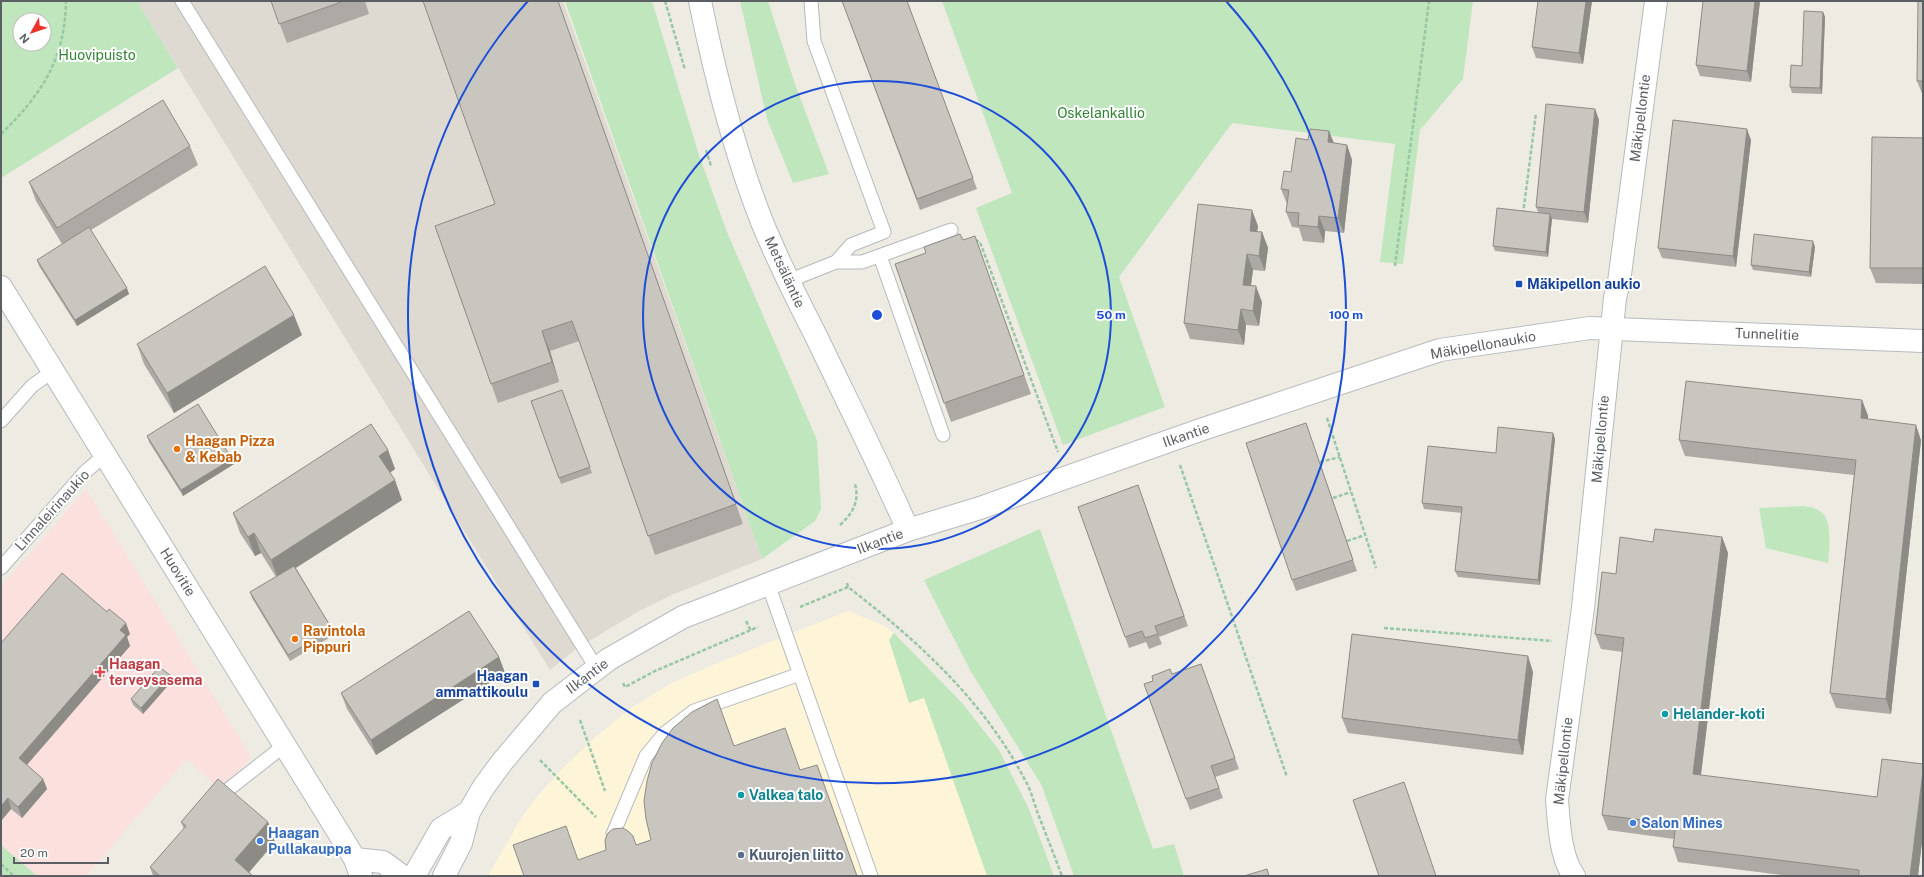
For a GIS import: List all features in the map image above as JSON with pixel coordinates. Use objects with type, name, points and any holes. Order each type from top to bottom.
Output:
[{"type":"street","name":"Metsäläntie","points":[[700,1],[710,50],[737,150],[762,221],[788,281],[880,466],[908,530]]},
{"type":"street","name":"Mäkipellontie","points":[[1574,876],[1569,869],[1560,830],[1557,800],[1578,644],[1615,298],[1619,282],[1656,1]]},
{"type":"street","name":"Huovitie","points":[[1,286],[285,745],[358,867],[383,862],[402,876]]},
{"type":"street","name":"Mäkipellonaukio","points":[[1358,377],[1440,350],[1590,328],[1612,328]]},
{"type":"street","name":"Tunnelitie","points":[[1612,328],[1923,341]]},
{"type":"street","name":"Ilkantie","points":[[444,876],[462,843],[469,812],[483,788],[541,714],[552,703],[608,659],[683,617],[908,530],[980,508],[1231,419],[1358,377]]},
{"type":"street","name":"Ilkantie","points":[[414,876],[441,829],[469,812]]},
{"type":"lane","points":[[182,1],[597,668]]},
{"type":"lane","points":[[811,1],[814,41],[884,232],[851,245],[836,262]]},
{"type":"lane","points":[[788,281],[836,262],[862,262],[951,230]]},
{"type":"lane","points":[[880,256],[944,436]]},
{"type":"lane","points":[[1,421],[32,386],[53,371]]},
{"type":"lane","name":"Linnaleirinaukio","points":[[1,568],[85,472],[106,454]]},
{"type":"lane","points":[[768,584],[871,876]]},
{"type":"lane","points":[[613,834],[646,756],[665,732],[694,711],[800,674]]},
{"type":"lane","points":[[210,810],[225,792],[285,745]]},
{"type":"path","points":[[1,134],[16,119],[47,78],[60,51],[64,30],[66,1]]},
{"type":"path","points":[[1395,266],[1429,1]]},
{"type":"path","points":[[1522,216],[1536,113]]},
{"type":"path","points":[[951,230],[980,242],[1058,454],[1061,479]]},
{"type":"path","points":[[1327,418],[1376,568]]},
{"type":"path","points":[[1320,462],[1340,457]]},
{"type":"path","points":[[1180,465],[1287,777]]},
{"type":"path","points":[[1333,498],[1351,492]]},
{"type":"path","points":[[1347,541],[1365,535]]},
{"type":"path","points":[[625,687],[656,671],[751,631],[780,615],[848,587],[934,659],[978,708],[1008,749],[1026,782],[1062,876]]},
{"type":"path","points":[[745,618],[751,631]]},
{"type":"path","points":[[1384,628],[1578,644]]},
{"type":"path","points":[[580,720],[604,786]]},
{"type":"path","points":[[540,760],[580,802]]},
{"type":"path","points":[[1,864],[14,876]]},
{"type":"shaded area","points":[[137,1],[563,1],[762,559],[674,594],[639,611],[576,649],[550,670]]},
{"type":"shaded area","name":"Haagan terveysasema","points":[[86,489],[251,757],[222,791],[187,759],[86,876],[37,876],[1,845],[1,587]]},
{"type":"shaded area","points":[[848,611],[886,627],[903,641],[922,665],[997,876],[488,876],[520,820],[539,794],[566,765],[598,735],[634,706],[672,683],[720,662]]},
{"type":"green space","name":"Huovipuisto","points":[[1,1],[137,1],[178,68],[1,178]]},
{"type":"green space","points":[[565,1],[652,1],[699,155],[727,232],[817,440],[821,509],[815,521],[762,559]]},
{"type":"green space","points":[[740,1],[768,1],[795,84],[829,174],[793,183],[767,119]]},
{"type":"green space","name":"Oskelankallio","points":[[942,1],[1473,1],[1463,79],[1420,130],[1403,264],[1380,262],[1395,144],[1232,123],[1119,277],[1165,407],[1063,445],[976,208],[1012,193]]},
{"type":"green space","points":[[1803,506],[1816,509],[1823,514],[1826,519],[1829,534],[1828,563],[1766,548],[1759,508]]},
{"type":"green space","points":[[1040,529],[1153,849],[1174,844],[1184,876],[1074,876],[1042,786],[970,670],[924,580]]},
{"type":"green space","points":[[894,633],[963,704],[999,750],[1029,809],[1054,876],[987,876],[924,698],[909,703],[889,640]]},
{"type":"green space","points":[[1,845],[37,876],[1,876]]},
{"type":"building","points":[[271,1],[344,1],[279,24]]},
{"type":"building","points":[[423,1],[558,1],[736,504],[648,536],[572,321],[542,331],[552,362],[491,384],[435,226],[495,204]]},
{"type":"building","points":[[842,1],[907,1],[973,178],[917,199]]},
{"type":"building","points":[[1538,1],[1586,1],[1579,53],[1532,47]]},
{"type":"building","points":[[1703,1],[1755,1],[1747,71],[1696,65]]},
{"type":"building","points":[[1918,1],[1923,1],[1923,81],[1917,81]]},
{"type":"building","points":[[1804,11],[1823,12],[1820,88],[1790,87],[1791,65],[1802,66]]},
{"type":"building","points":[[163,100],[190,146],[57,228],[29,182]]},
{"type":"building","points":[[1546,104],[1595,109],[1584,212],[1536,207]]},
{"type":"building","points":[[1673,120],[1747,129],[1733,256],[1658,248]]},
{"type":"building","points":[[1310,129],[1329,131],[1328,142],[1347,145],[1338,218],[1319,216],[1318,227],[1298,225],[1299,213],[1286,212],[1289,190],[1281,189],[1284,171],[1291,172],[1296,138],[1308,140]]},
{"type":"building","points":[[1872,137],[1923,138],[1923,268],[1870,268]]},
{"type":"building","points":[[1198,204],[1252,210],[1250,231],[1262,232],[1259,256],[1247,254],[1243,285],[1256,286],[1253,311],[1241,309],[1238,330],[1184,323]]},
{"type":"building","points":[[1497,208],[1550,214],[1546,252],[1493,246]]},
{"type":"building","points":[[89,227],[127,288],[75,320],[37,260]]},
{"type":"building","points":[[960,234],[963,240],[975,236],[1024,375],[944,403],[895,264],[926,253],[924,247]]},
{"type":"building","points":[[1754,234],[1813,241],[1809,272],[1751,265]]},
{"type":"building","points":[[265,266],[294,315],[167,393],[137,344]]},
{"type":"building","points":[[1686,381],[1862,400],[1861,418],[1916,425],[1886,699],[1830,693],[1856,460],[1679,440]]},
{"type":"building","points":[[562,390],[590,467],[559,478],[531,401]]},
{"type":"building","points":[[198,404],[232,459],[181,490],[147,436]]},
{"type":"building","points":[[1306,423],[1353,560],[1292,580],[1246,443]]},
{"type":"building","points":[[371,424],[388,450],[379,456],[395,480],[271,560],[254,533],[248,537],[233,513]]},
{"type":"building","points":[[1498,427],[1553,433],[1538,580],[1455,571],[1462,507],[1422,503],[1428,446],[1496,453]]},
{"type":"building","points":[[1138,485],[1184,616],[1155,626],[1158,634],[1145,638],[1142,631],[1125,637],[1078,507]]},
{"type":"building","name":"Helander-koti","points":[[1655,529],[1722,537],[1693,774],[1877,797],[1882,759],[1923,764],[1910,876],[1859,876],[1859,870],[1673,847],[1676,824],[1602,815],[1624,638],[1595,634],[1602,572],[1616,574],[1620,537],[1653,542]]},
{"type":"building","points":[[294,566],[332,629],[288,655],[250,592]]},
{"type":"building","points":[[62,573],[107,612],[109,609],[126,623],[120,630],[126,635],[19,758],[43,779],[18,807],[8,798],[1,806],[1,643]]},
{"type":"building","points":[[469,611],[499,657],[371,740],[341,693]]},
{"type":"building","points":[[1352,634],[1528,656],[1518,740],[1342,718]]},
{"type":"building","points":[[1201,664],[1235,758],[1211,766],[1219,788],[1186,799],[1144,684],[1153,681],[1152,676],[1170,669],[1172,674]]},
{"type":"building","points":[[159,667],[170,675],[141,708],[131,699]]},
{"type":"building","name":"Valkea talo","points":[[717,699],[734,746],[785,728],[800,770],[817,765],[857,876],[524,876],[513,845],[566,826],[578,860],[606,850],[605,840],[608,833],[613,829],[623,828],[628,831],[633,836],[636,845],[651,840],[646,819],[644,801],[652,763],[662,743],[673,728],[692,712]]},
{"type":"building","points":[[218,779],[268,822],[235,860],[253,876],[160,876],[150,867],[186,826],[181,822]]},
{"type":"building","points":[[1404,782],[1436,876],[1379,876],[1353,800]]},
{"type":"building","points":[[1267,869],[1269,876],[1244,876]]},
{"type":"place","name":"Mäkipellon aukio","points":[[1519,284]]},
{"type":"place","name":"Haagan Pizza & Kebab","points":[[177,449]]},
{"type":"place","name":"Ravintola Pippuri","points":[[295,639]]},
{"type":"place","name":"Haagan terveysasema","points":[[100,672]]},
{"type":"place","name":"Haagan ammattikoulu","points":[[536,684]]},
{"type":"place","name":"Helander-koti","points":[[1665,714]]},
{"type":"place","name":"Valkea talo","points":[[741,795]]},
{"type":"place","name":"Salon Mines","points":[[1633,823]]},
{"type":"place","name":"Haagan Pullakauppa","points":[[260,841]]},
{"type":"place","name":"Kuurojen liitto","points":[[741,855]]}]
